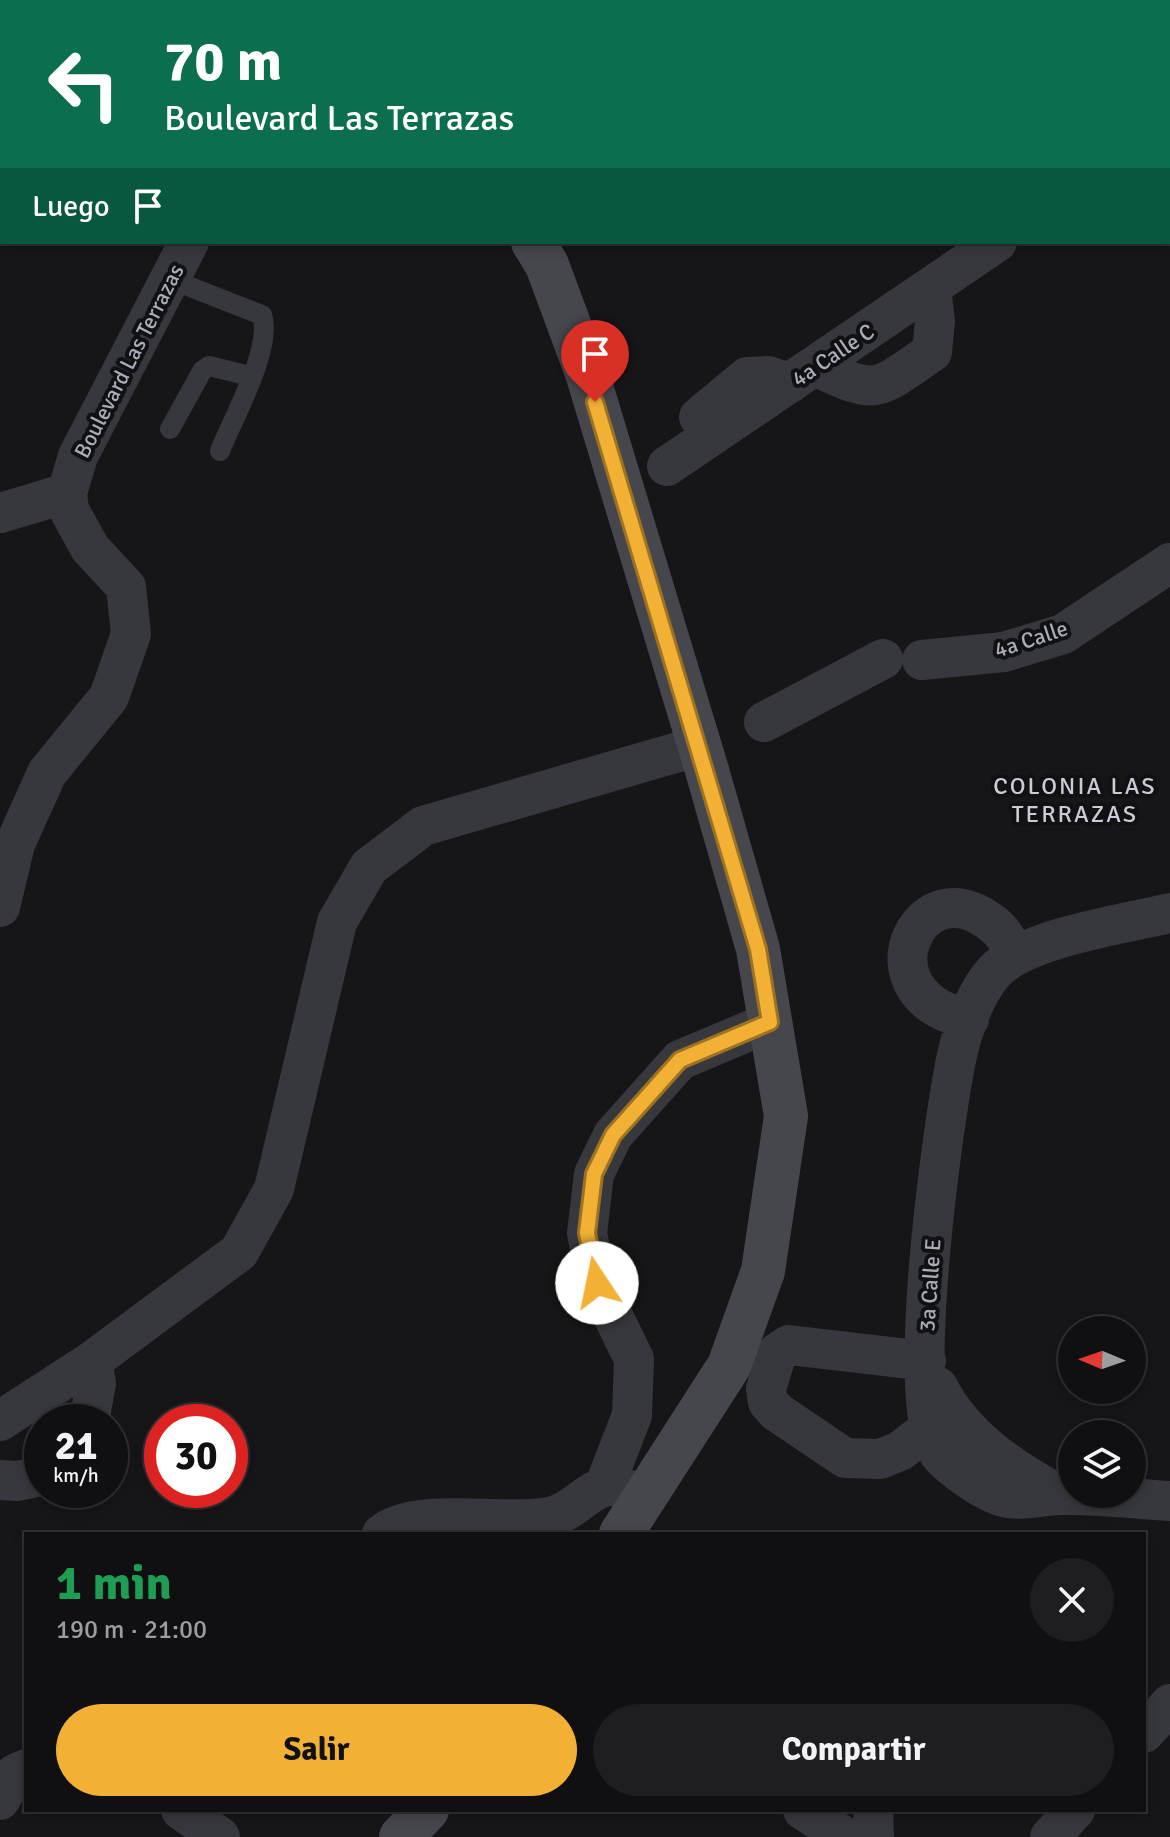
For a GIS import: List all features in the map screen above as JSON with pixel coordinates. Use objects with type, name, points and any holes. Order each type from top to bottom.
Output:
[{"type":"main road","points":[[534,244],[547,265],[587,373],[758,949],[786,1116],[763,1271],[729,1366],[623,1506]]},
{"type":"main road","points":[[401,1837],[425,1812]]},
{"type":"street","name":"Boulevard Las Terrazas","points":[[67,493],[78,456],[188,244]]},
{"type":"street","name":"4a Calle C","points":[[667,466],[994,244]]},
{"type":"street","points":[[803,375],[869,388],[881,386],[932,352],[935,321],[931,289]]},
{"type":"street","points":[[0,513],[67,493],[69,510],[90,548],[126,587],[131,634],[109,697],[47,773],[15,844],[0,907]]},
{"type":"street","name":"4a Calle","points":[[764,722],[883,659],[886,671],[896,678],[908,678],[918,671],[922,660],[1004,652],[1063,634],[1170,563]]},
{"type":"street","points":[[0,1421],[92,1361],[239,1252],[274,1189],[337,922],[369,867],[423,826],[699,746]]},
{"type":"street","points":[[969,1019],[942,1014],[922,998],[910,970],[907,948],[912,933],[942,910],[965,909],[979,913],[1010,942],[1011,956],[1043,944],[1170,913]]},
{"type":"street","name":"3a Calle E","points":[[1011,956],[993,973],[969,1019],[957,1059],[926,1285],[926,1361],[941,1420],[1060,1495],[1170,1501]]},
{"type":"street","points":[[387,1532],[413,1521],[555,1516],[623,1506],[634,1359],[597,1283],[587,1233],[594,1174],[613,1135],[680,1060],[770,1022]]},
{"type":"street","points":[[926,1361],[789,1345],[777,1353],[766,1389],[768,1402],[777,1412],[845,1458],[880,1459],[900,1451],[941,1420]]},
{"type":"street","points":[[92,1361],[96,1383],[92,1404]]},
{"type":"street","points":[[0,1480],[24,1480]]},
{"type":"street","points":[[1146,1731],[1170,1704]]},
{"type":"street","points":[[0,1800],[15,1774],[24,1770]]},
{"type":"street","points":[[184,1812],[220,1837]]},
{"type":"street","points":[[806,1812],[845,1837]]},
{"type":"street","points":[[873,1812],[874,1837]]},
{"type":"street","points":[[1050,1837],[1073,1812]]},
{"type":"lane","points":[[170,279],[262,315],[265,326],[263,345],[220,451]]},
{"type":"lane","points":[[170,429],[202,371],[209,366],[250,376]]},
{"type":"district","name":"COLONIA LAS TERRAZAS","points":[[1075,800]]},
{"type":"route","points":[[595,402],[758,949],[770,1022],[680,1060],[613,1135],[594,1174],[587,1233],[597,1283]]}]
